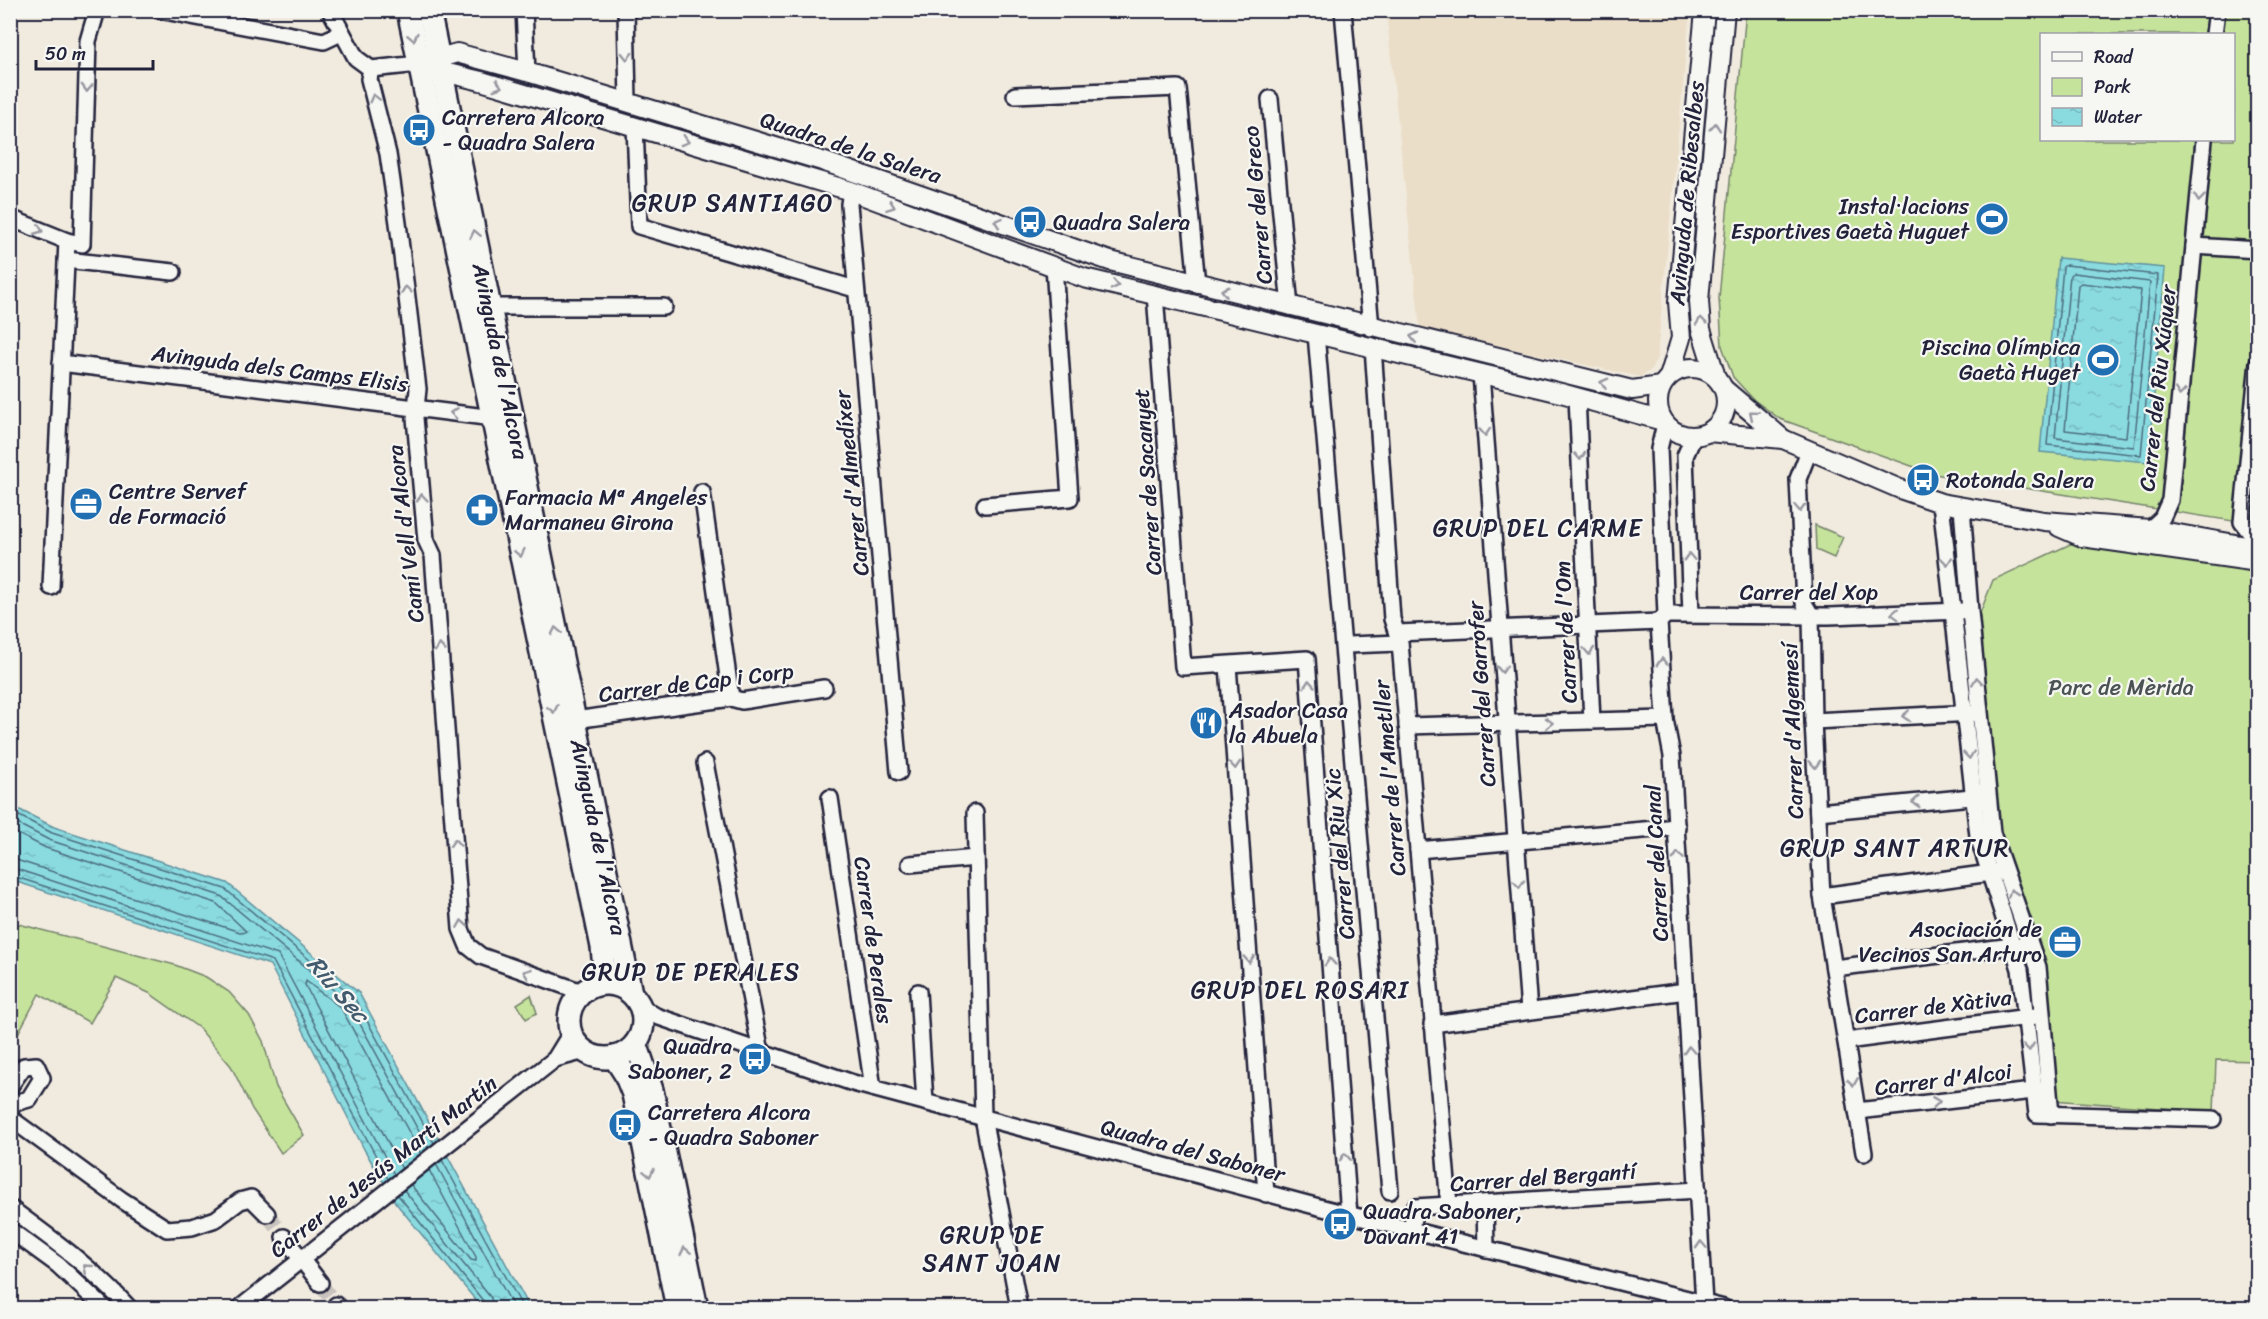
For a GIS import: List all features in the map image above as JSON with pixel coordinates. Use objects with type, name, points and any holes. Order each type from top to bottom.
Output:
[{"type":"main road","name":"Avinguda de l'Alcora","points":[[408,10],[433,65],[490,307],[575,720],[642,1017],[652,1090],[697,1308]]},
{"type":"main road","name":"Avinguda de l'Alcora","points":[[429,10],[433,65],[493,418],[603,947],[604,969],[590,988]]},
{"type":"main road","points":[[616,985],[642,1017],[626,1052],[614,1058],[599,1057],[585,1051],[571,1033],[569,1018],[573,1004],[590,988],[616,985]]},
{"type":"main road","points":[[614,1058],[625,1074],[633,1094],[676,1308]]},
{"type":"street","points":[[10,218],[67,242],[82,244],[88,41],[97,10]]},
{"type":"street","points":[[159,10],[324,41],[342,33]]},
{"type":"street","points":[[330,10],[356,58],[371,69],[433,65]]},
{"type":"street","points":[[524,10],[526,72]]},
{"type":"street","points":[[626,10],[628,102],[634,126],[639,226],[855,289]]},
{"type":"street","points":[[1343,10],[1373,347]]},
{"type":"street","name":"Avinguda de Ribesalbes","points":[[1666,380],[1681,338],[1678,302],[1705,10]]},
{"type":"street","name":"Avinguda de Ribesalbes","points":[[1720,383],[1701,329],[1699,302],[1725,10]]},
{"type":"street","points":[[2214,33],[2217,10]]},
{"type":"street","name":"Quadra de la Salera","points":[[433,65],[457,53],[526,72],[822,161],[1091,255],[1197,284],[1632,390],[1666,380]]},
{"type":"street","name":"Quadra de la Salera","points":[[433,65],[851,191],[1084,278],[1317,333],[1664,422]]},
{"type":"street","name":"Camí Vell d'Alcora","points":[[371,69],[369,79],[388,154],[418,389],[415,418],[426,540],[433,555],[461,929],[468,946],[481,956],[590,988]]},
{"type":"street","points":[[1015,95],[1178,88],[1198,304]]},
{"type":"street","name":"Carrer del Greco","points":[[1270,99],[1290,307]]},
{"type":"street","name":"Carrer del Riu Xúquer","points":[[2145,537],[2162,518],[2169,500],[2204,141]]},
{"type":"street","name":"Carrer d'Almedíxer","points":[[851,191],[849,204],[855,289],[899,772]]},
{"type":"street","points":[[51,587],[67,242]]},
{"type":"street","points":[[985,505],[1070,498],[1054,266],[1059,243]]},
{"type":"street","points":[[2194,246],[2258,250]]},
{"type":"street","points":[[1084,278],[1091,255]]},
{"type":"street","points":[[66,260],[173,272]]},
{"type":"street","name":"Carrer de Sacanyet","points":[[1155,294],[1183,667],[1228,665]]},
{"type":"street","points":[[490,307],[664,307]]},
{"type":"street","points":[[1289,327],[1290,307]]},
{"type":"street","name":"Carrer del Riu Xic","points":[[1317,333],[1390,1191]]},
{"type":"street","name":"Carrer de l'Ametller","points":[[1373,347],[1392,619],[1398,638],[1407,726],[1449,1205]]},
{"type":"street","points":[[1481,374],[1489,355]]},
{"type":"street","points":[[2246,543],[2242,522],[2258,362]]},
{"type":"street","name":"Avinguda dels Camps Elisis","points":[[61,363],[493,418]]},
{"type":"street","points":[[1783,439],[1678,434],[1664,422],[1657,404],[1666,380],[1694,367],[1720,383],[1783,439],[1809,452],[1941,503],[2044,521],[2082,537],[2145,537],[2246,543]]},
{"type":"street","name":"Carrer del Garrofer","points":[[1481,374],[1498,628],[1529,1011]]},
{"type":"street","points":[[1691,615],[1684,456],[1701,434],[1720,421],[1726,406],[1720,383]]},
{"type":"street","name":"Carrer de l'Om","points":[[1577,398],[1592,722]]},
{"type":"street","name":"Carrer del Canal","points":[[1664,422],[1659,449],[1665,719],[1672,756],[1677,827],[1704,1304]]},
{"type":"street","name":"Carrer d'Algemesí","points":[[1809,452],[1798,479],[1804,603],[1811,615],[1813,721],[1822,896],[1864,1153]]},
{"type":"street","points":[[702,492],[731,699]]},
{"type":"street","points":[[1941,503],[1953,612],[1972,713],[1981,796],[1992,833],[1997,872],[2020,969],[2026,1017],[2044,1114],[2213,1119]]},
{"type":"street","points":[[1962,507],[1970,611],[1972,713]]},
{"type":"street","points":[[2242,522],[2246,543]]},
{"type":"street","points":[[2145,537],[2258,562]]},
{"type":"street","name":"Carrer del Xop","points":[[1348,645],[1498,628],[1588,625],[1691,615],[1970,611]]},
{"type":"street","points":[[1266,1194],[1228,665],[1307,659],[1349,1215]]},
{"type":"street","name":"Carrer de Cap i Corp","points":[[575,720],[731,699],[742,701],[824,688]]},
{"type":"street","points":[[1813,721],[1972,713]]},
{"type":"street","points":[[1407,726],[1665,719]]},
{"type":"street","points":[[705,763],[762,1052]]},
{"type":"street","points":[[1818,812],[1981,796]]},
{"type":"street","name":"Carrer de Perales","points":[[830,798],[873,1088]]},
{"type":"street","points":[[975,813],[983,1117],[1019,1308]]},
{"type":"street","points":[[1418,850],[1677,827]]},
{"type":"street","points":[[910,864],[976,858]]},
{"type":"street","points":[[1822,896],[1997,872]]},
{"type":"street","points":[[1997,872],[2038,967],[2042,1015],[2041,1090]]},
{"type":"street","points":[[1834,968],[2030,944]]},
{"type":"street","points":[[1432,1024],[1686,991]]},
{"type":"street","points":[[918,992],[925,1102]]},
{"type":"street","name":"Carrer de Xàtiva","points":[[1846,1041],[2042,1015]]},
{"type":"street","name":"Quadra del Saboner","points":[[642,1017],[762,1052],[873,1088],[1266,1194],[1724,1308]]},
{"type":"street","name":"Carrer de Jesús Martí Martín","points":[[240,1308],[555,1059],[571,1033]]},
{"type":"street","name":"Carrer de Jesús Martí Martín","points":[[555,1059],[585,1051]]},
{"type":"street","points":[[10,1086],[24,1066],[36,1065],[42,1078],[29,1100],[12,1105]]},
{"type":"street","name":"Carrer d'Alcoi","points":[[1857,1111],[2041,1090]]},
{"type":"street","points":[[12,1105],[122,1200],[167,1229],[192,1227],[216,1219],[240,1201],[251,1198],[267,1214]]},
{"type":"street","name":"Carrer del Bergantí","points":[[1411,1230],[1415,1207],[1698,1190]]},
{"type":"street","points":[[1485,1203],[1486,1249]]},
{"type":"street","points":[[10,1208],[69,1252],[112,1289],[129,1308]]},
{"type":"street","points":[[10,1230],[58,1265],[104,1308]]},
{"type":"street","points":[[284,1237],[320,1283]]},
{"type":"shaded area","points":[[1386,11],[1690,11],[1657,358],[1651,370],[1640,377],[1420,328]]},
{"type":"green space","name":"Instal·lacions Esportives Gaetà Huguet","points":[[1746,11],[2257,11],[2258,467],[2252,524],[1934,474],[1780,419],[1754,400],[1733,377],[1722,346],[1719,298]]},
{"type":"green space","points":[[1815,525],[1843,537],[1834,558],[1816,550]]},
{"type":"green space","name":"Parc de Mèrida","points":[[2077,541],[2257,566],[2257,1061],[2216,1060],[2214,1112],[2052,1100],[2043,960],[1996,825],[1977,621],[1993,580]]},
{"type":"green space","points":[[11,922],[175,965],[206,977],[229,992],[249,1015],[263,1041],[276,1087],[304,1135],[281,1153],[252,1109],[231,1066],[199,1028],[149,993],[116,978],[90,1023],[39,994],[11,1047]]},
{"type":"green space","points":[[531,995],[537,1013],[526,1019],[517,1004]]},
{"type":"water","name":"Piscina Olímpica Gaetà Huget","points":[[2058,258],[2165,268],[2148,462],[2040,452]]},
{"type":"water","name":"Riu Sec","points":[[10,805],[54,827],[227,883],[359,993],[530,1308],[482,1308],[395,1202],[365,1151],[270,965],[11,880]]},
{"type":"tunnel","points":[[267,1214],[284,1237]]},
{"type":"tunnel","points":[[320,1283],[336,1305]]},
{"type":"place","name":"Carretera Alcora - Quadra Salera","points":[[419,130]]},
{"type":"place","name":"Instal·lacions Esportives Gaetà Huguet","points":[[1992,219]]},
{"type":"place","name":"Quadra Salera","points":[[1030,222]]},
{"type":"place","name":"Piscina Olímpica Gaetà Huget","points":[[2103,360]]},
{"type":"place","name":"Rotonda Salera","points":[[1923,480]]},
{"type":"place","name":"Centre Servef de Formació","points":[[86,504]]},
{"type":"place","name":"Farmacia Mª Angeles Marmaneu Girona","points":[[482,510]]},
{"type":"place","name":"Asador Casa la Abuela","points":[[1206,723]]},
{"type":"place","name":"Asociación de Vecinos San Arturo","points":[[2065,942]]},
{"type":"place","name":"Quadra Saboner, 2","points":[[755,1059]]},
{"type":"place","name":"Carretera Alcora - Quadra Saboner","points":[[625,1125]]},
{"type":"place","name":"Quadra Saboner, Davant 41","points":[[1340,1224]]},
{"type":"district","name":"GRUP SANTIAGO","points":[[733,203]]},
{"type":"district","name":"GRUP DEL CARME","points":[[1538,528]]},
{"type":"district","name":"GRUP SANT ARTUR","points":[[1895,848]]},
{"type":"district","name":"GRUP DE PERALES","points":[[691,972]]},
{"type":"district","name":"GRUP DEL ROSARI","points":[[1300,990]]},
{"type":"district","name":"GRUP DE SANT JOAN","points":[[992,1249]]}]
